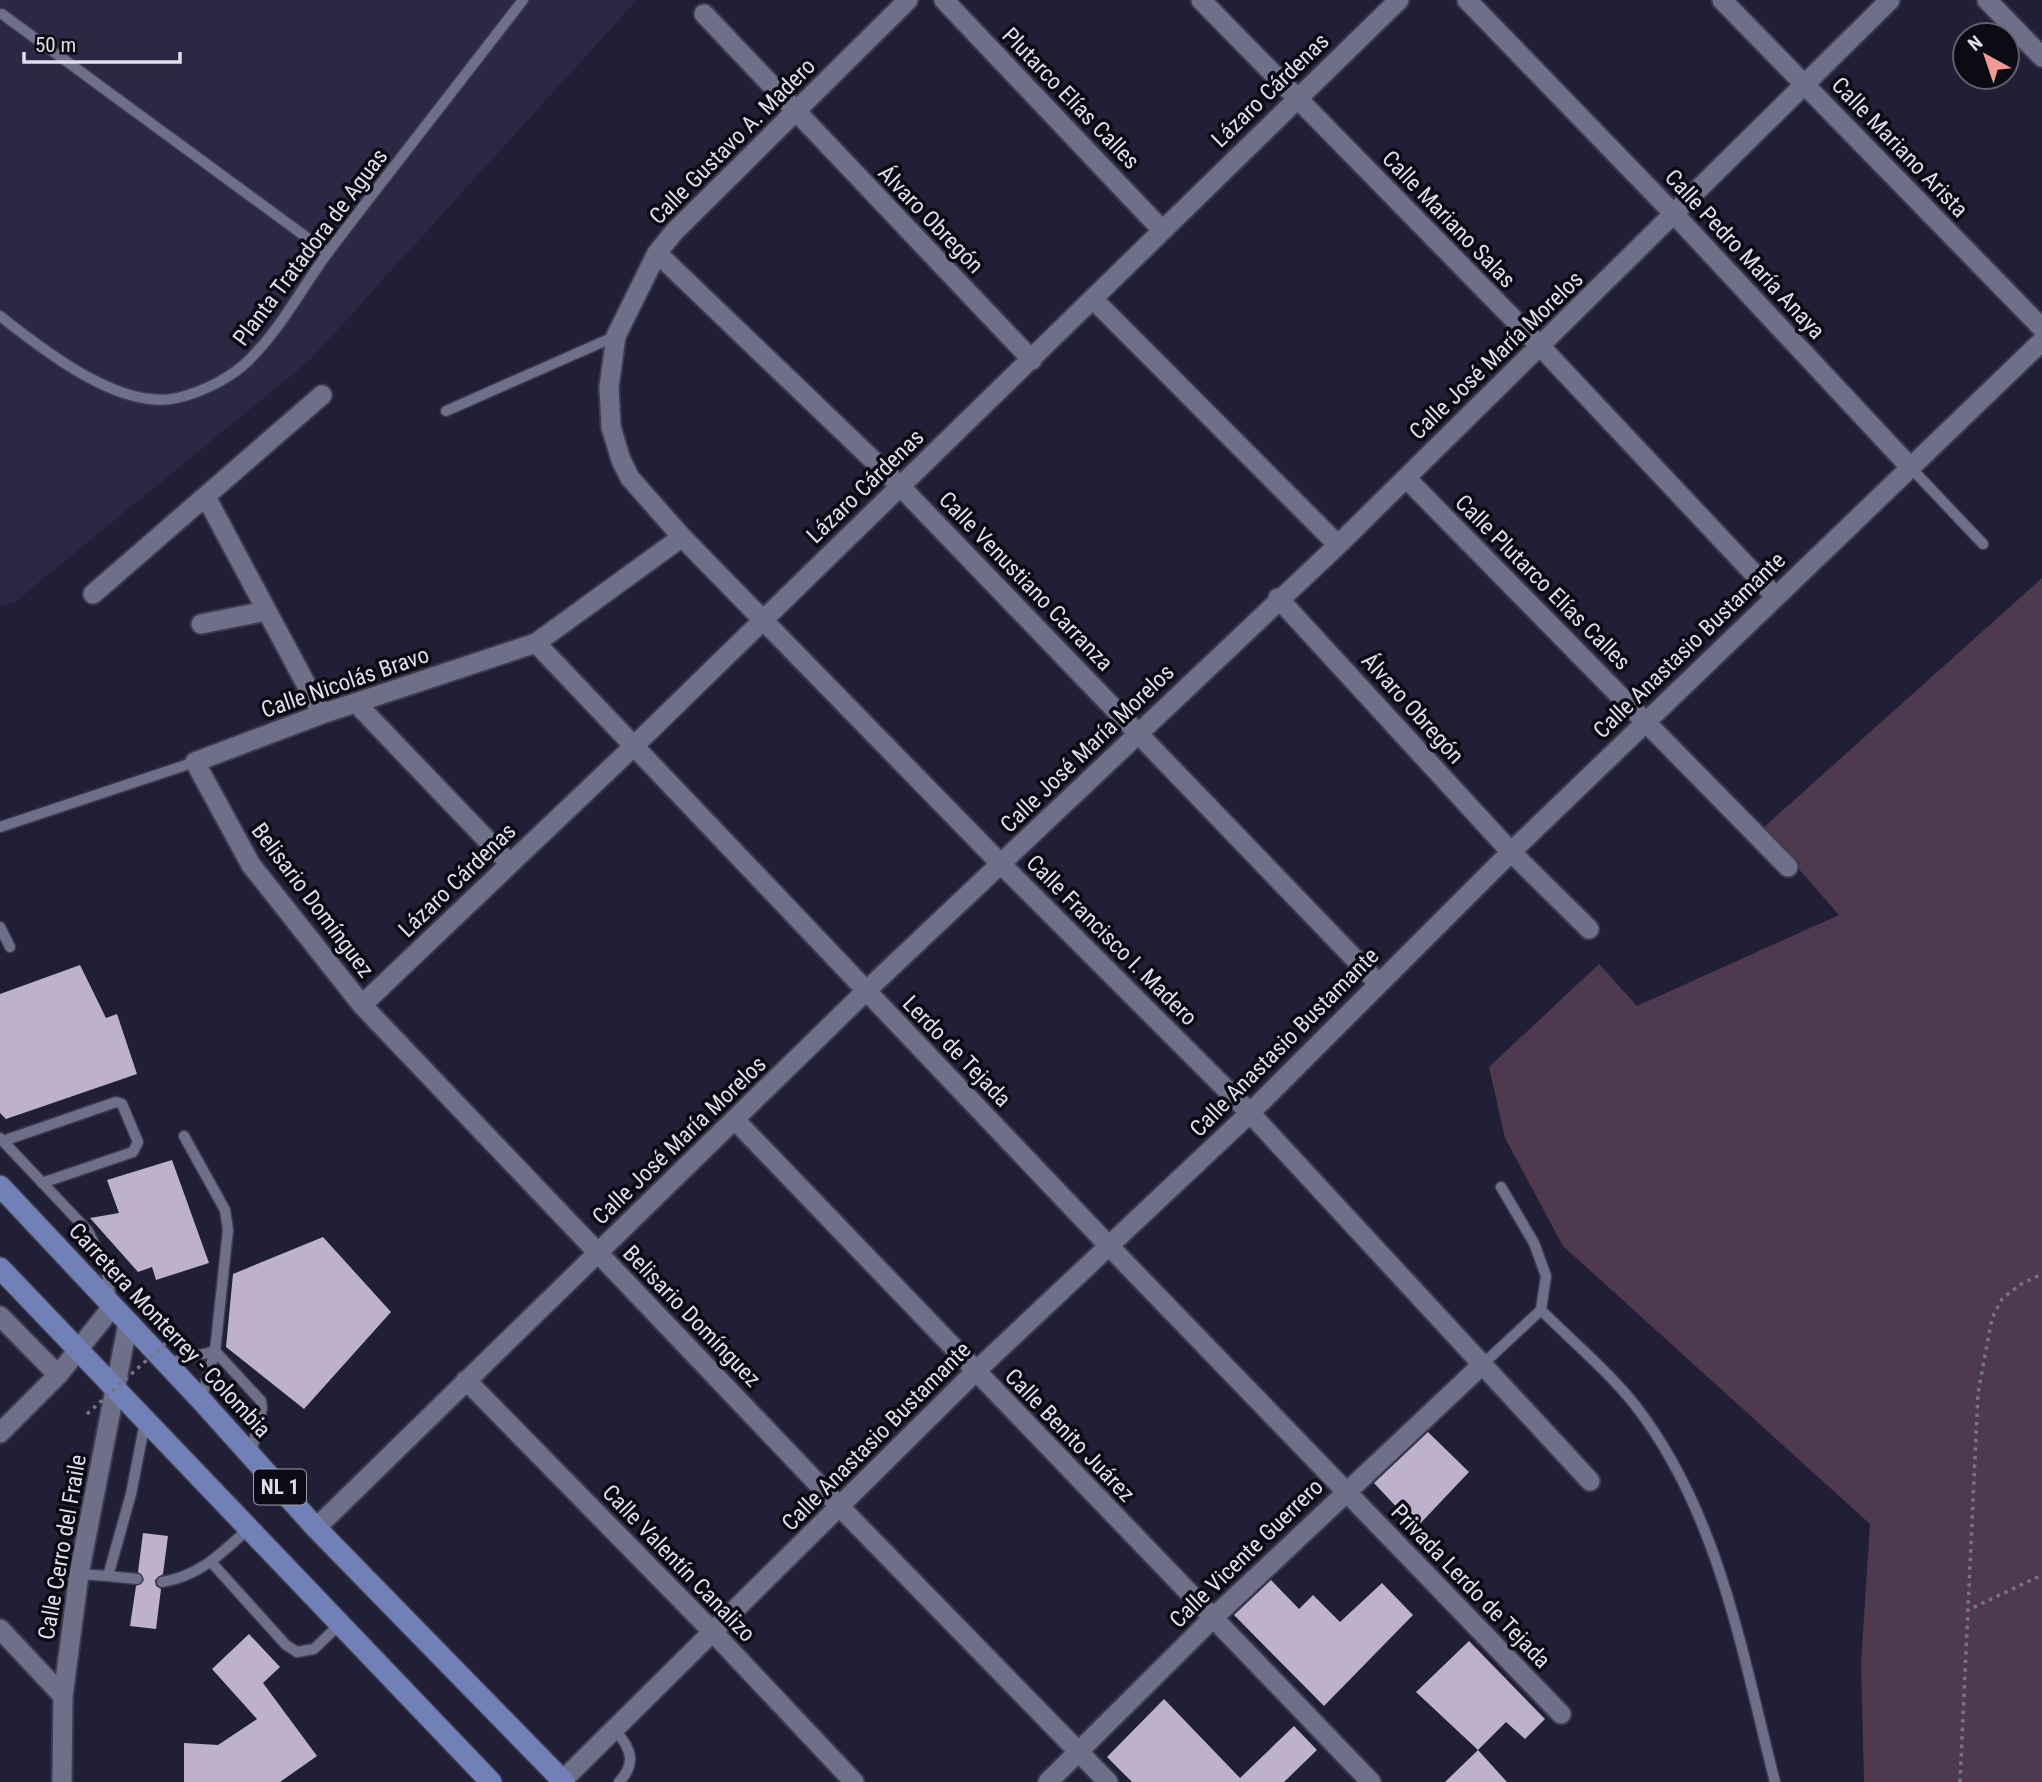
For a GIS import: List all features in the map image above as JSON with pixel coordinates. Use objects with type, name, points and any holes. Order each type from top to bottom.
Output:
[{"type":"main road","name":"Carretera Monterrey - Colombia","points":[[0,1186],[251,1454],[316,1528],[563,1781]]},
{"type":"main road","name":"NL 1","points":[[0,1268],[491,1782]]},
{"type":"street","name":"Calle Gustavo A. Madero","points":[[621,460],[611,427],[609,387],[616,336],[657,253],[675,230],[908,0]]},
{"type":"street","name":"Plutarco Elías Calles","points":[[944,0],[1162,230]]},
{"type":"street","name":"Calle Mariano Salas","points":[[1200,0],[1540,346],[1775,596]]},
{"type":"street","name":"Lázaro Cárdenas","points":[[362,1005],[634,746],[1399,0]]},
{"type":"street","name":"Calle Pedro María Anaya","points":[[1467,0],[1675,215],[1911,468]]},
{"type":"street","name":"Calle Mariano Arista","points":[[1722,0],[2042,328]]},
{"type":"street","name":"Calle José María Morelos","points":[[316,1528],[736,1121],[866,991],[1338,545],[1890,0]]},
{"type":"street","points":[[1987,0],[2042,57]]},
{"type":"street","name":"Álvaro Obregón","points":[[704,14],[1032,360]]},
{"type":"street","name":"Calle Venustiano Carranza","points":[[657,253],[900,485],[1379,984]]},
{"type":"street","points":[[1093,299],[1338,545]]},
{"type":"street","name":"Calle Anastasio Bustamante","points":[[563,1781],[975,1372],[1250,1113],[1511,852],[2042,341]]},
{"type":"street","points":[[93,594],[322,395]]},
{"type":"street","name":"Calle Francisco I. Madero","points":[[621,460],[630,478],[682,537],[1001,864],[1250,1113],[1590,1481]]},
{"type":"street","name":"Calle Plutarco Elías Calles","points":[[1406,478],[1647,720],[1788,867]]},
{"type":"street","points":[[206,497],[322,714]]},
{"type":"street","name":"Calle Nicolás Bravo","points":[[195,762],[322,714],[536,643],[682,537]]},
{"type":"street","name":"Álvaro Obregón","points":[[1279,598],[1511,852],[1589,929]]},
{"type":"street","points":[[201,624],[265,611]]},
{"type":"street","name":"Lerdo de Tejada","points":[[536,643],[1345,1491]]},
{"type":"street","points":[[356,703],[510,864]]},
{"type":"street","name":"Belisario Domínguez","points":[[195,762],[251,865],[362,1005],[839,1506],[1108,1782]]},
{"type":"street","name":"Calle Benito Juárez","points":[[736,1121],[1371,1782]]},
{"type":"street","points":[[0,1433],[58,1375],[113,1306]]},
{"type":"street","points":[[0,1316],[58,1375]]},
{"type":"street","name":"Calle Cerro del Fraile","points":[[62,1782],[63,1696],[79,1574],[128,1323]]},
{"type":"street","name":"Calle Vicente Guerrero","points":[[1048,1782],[1345,1491],[1483,1364]]},
{"type":"street","name":"Calle Valentín Canalizo","points":[[466,1380],[712,1631],[853,1782]]},
{"type":"street","name":"Privada Lerdo de Tejada","points":[[1345,1491],[1561,1714]]},
{"type":"street","points":[[0,1629],[63,1696]]},
{"type":"lane","name":"Planta Tratadora de Aguas","points":[[0,316],[38,346],[101,386],[138,397],[176,399],[236,372],[253,357],[328,253],[523,0]]},
{"type":"lane","points":[[2,14],[328,253]]},
{"type":"lane","points":[[446,411],[616,336]]},
{"type":"lane","name":"Calle Pedro María Anaya","points":[[1911,468],[1983,544]]},
{"type":"lane","name":"Calle Nicolás Bravo","points":[[0,827],[195,762]]},
{"type":"lane","points":[[0,927],[10,947]]},
{"type":"lane","points":[[42,1183],[133,1152],[138,1142],[126,1108],[116,1102],[1,1140],[42,1183],[88,1231],[99,1250],[113,1306]]},
{"type":"lane","points":[[184,1136],[227,1219],[215,1352],[201,1400]]},
{"type":"lane","points":[[1483,1364],[1541,1310],[1546,1276],[1534,1243],[1501,1187]]},
{"type":"lane","points":[[1541,1310],[1635,1405],[1682,1479],[1722,1576],[1775,1782]]},
{"type":"lane","points":[[166,1363],[215,1352]]},
{"type":"lane","points":[[215,1352],[261,1401],[262,1408],[251,1454]]},
{"type":"lane","points":[[108,1576],[131,1494],[145,1422]]},
{"type":"lane","points":[[162,1582],[181,1579],[212,1563],[248,1529]]},
{"type":"lane","points":[[212,1563],[286,1645],[297,1652],[314,1649],[340,1624]]},
{"type":"lane","points":[[79,1574],[137,1579]]},
{"type":"lane","points":[[615,1730],[626,1743],[631,1757],[628,1773],[620,1782]]},
{"type":"path","points":[[1960,1782],[1978,1393],[1992,1318],[2002,1299],[2021,1284],[2042,1274]]},
{"type":"path","points":[[87,1414],[178,1331]]},
{"type":"path","points":[[1966,1611],[2042,1575]]},
{"type":"shaded area","points":[[0,0],[637,0],[310,360],[15,602],[0,606]]},
{"type":"shaded area","points":[[2042,578],[2042,1782],[1864,1782],[1861,1662],[1870,1524],[1563,1246],[1505,1138],[1489,1067],[1599,964],[1637,1006],[1839,915],[1763,828]]},
{"type":"building","points":[[80,965],[106,1018],[117,1014],[137,1074],[6,1119],[0,1113],[0,994]]},
{"type":"building","points":[[172,1160],[209,1263],[156,1280],[152,1267],[138,1272],[90,1218],[119,1213],[107,1180]]},
{"type":"building","points":[[323,1237],[391,1312],[304,1409],[226,1347],[233,1274]]},
{"type":"building","points":[[1428,1432],[1469,1472],[1416,1528],[1374,1483]]},
{"type":"building","points":[[143,1533],[168,1536],[163,1574],[155,1580],[156,1586],[161,1589],[156,1629],[130,1626],[136,1586],[144,1580],[138,1572]]},
{"type":"building","points":[[1271,1580],[1299,1609],[1313,1595],[1340,1622],[1382,1583],[1413,1615],[1324,1706],[1234,1615]]},
{"type":"building","points":[[249,1634],[280,1667],[263,1683],[317,1756],[280,1782],[184,1782],[184,1743],[218,1745],[257,1719],[212,1669]]},
{"type":"building","points":[[1469,1641],[1545,1719],[1525,1739],[1506,1722],[1478,1750],[1416,1692]]},
{"type":"building","points":[[1164,1699],[1240,1778],[1294,1726],[1317,1750],[1284,1782],[1132,1782],[1107,1757]]},
{"type":"building","points":[[1478,1750],[1507,1782],[1445,1782]]}]
